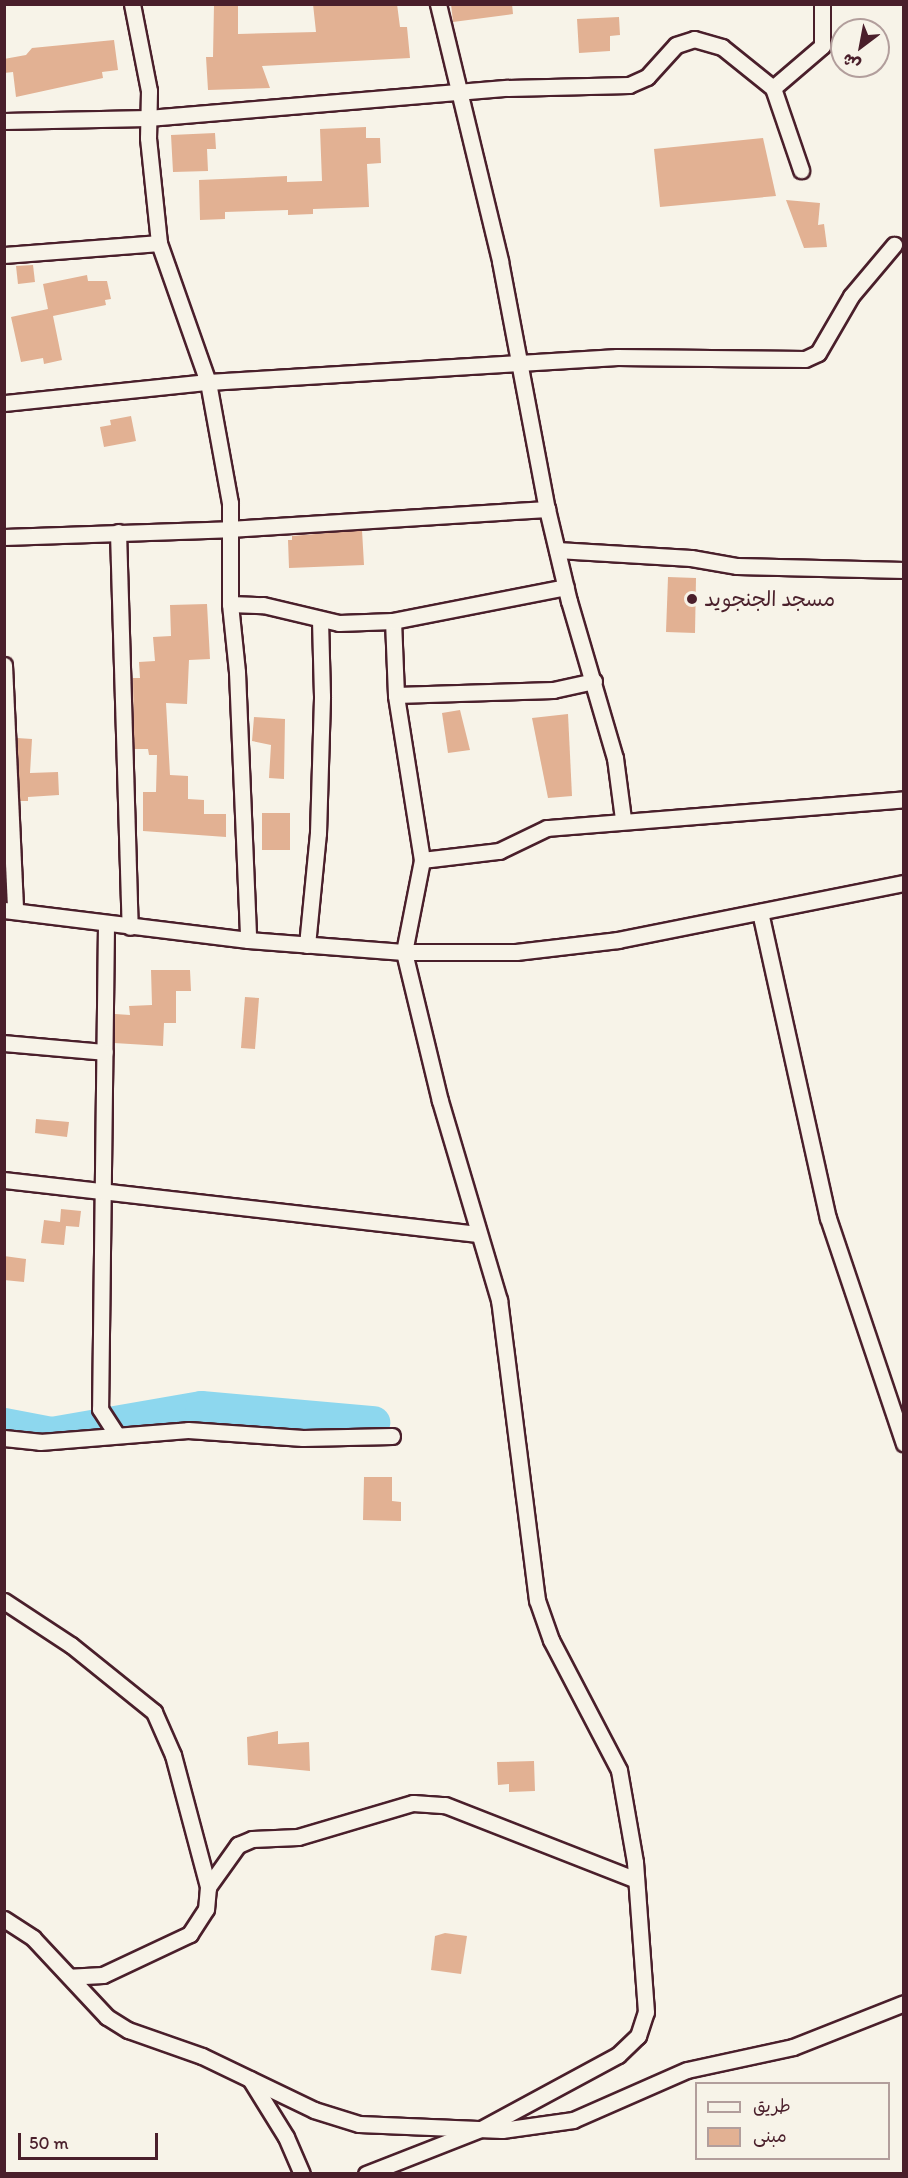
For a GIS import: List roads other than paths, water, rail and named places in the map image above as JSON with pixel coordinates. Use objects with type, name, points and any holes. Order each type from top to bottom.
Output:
[{"type":"street","points":[[132,4],[149,91],[148,118],[159,243],[208,382],[226,469],[230,529],[230,604],[237,672],[248,940]]},
{"type":"street","points":[[438,4],[457,94],[500,261],[547,509],[566,587],[615,759],[623,819]]},
{"type":"street","points":[[773,88],[814,56],[822,46],[822,4]]},
{"type":"street","points":[[4,122],[148,118],[508,88],[629,86],[647,77],[676,45],[694,39],[722,47],[773,88],[801,171]]},
{"type":"street","points":[[4,255],[159,243]]},
{"type":"street","points":[[4,403],[208,382],[617,357],[814,357],[851,296],[894,245]]},
{"type":"street","points":[[4,537],[230,529],[547,509]]},
{"type":"street","points":[[117,532],[130,927]]},
{"type":"street","points":[[557,550],[682,558],[737,566],[903,570]]},
{"type":"street","points":[[230,604],[263,605],[352,624],[393,621],[566,587]]},
{"type":"street","points":[[307,945],[318,834],[322,696],[320,619]]},
{"type":"street","points":[[366,2174],[481,2129],[618,2055],[638,2036],[644,2025],[647,1990],[636,1880],[619,1770],[551,1640],[537,1600],[499,1300],[477,1234],[404,952],[422,860],[396,695],[393,621]]},
{"type":"street","points":[[4,665],[10,910],[106,925],[307,945],[404,952],[516,952],[618,940],[903,884]]},
{"type":"street","points":[[396,695],[553,690],[594,681]]},
{"type":"street","points":[[422,860],[499,851],[547,828],[623,819],[903,799]]},
{"type":"street","points":[[760,912],[828,1218],[903,1444]]},
{"type":"street","points":[[106,925],[100,1409],[117,1435]]},
{"type":"street","points":[[4,1043],[105,1053]]},
{"type":"street","points":[[4,1180],[103,1189],[477,1234]]},
{"type":"street","points":[[4,1438],[40,1442],[188,1430],[303,1438],[392,1436]]},
{"type":"street","points":[[4,1601],[71,1645],[154,1712],[173,1755],[208,1887],[206,1909],[190,1934],[103,1975],[70,1977]]},
{"type":"street","points":[[208,1887],[220,1865],[245,1842],[298,1838],[413,1803],[430,1802],[508,1829],[636,1880]]},
{"type":"street","points":[[4,1919],[33,1938],[107,2017],[128,2030],[248,2076],[314,2110],[359,2124],[481,2129],[525,2128],[573,2120],[687,2070],[793,2047],[903,2003]]},
{"type":"street","points":[[248,2076],[280,2127],[302,2174]]},
{"type":"waterway","points":[[4,1424],[51,1433],[201,1407],[373,1422]]},
{"type":"place","name":"مسجد الجنجويد","points":[[692,599]]}]
